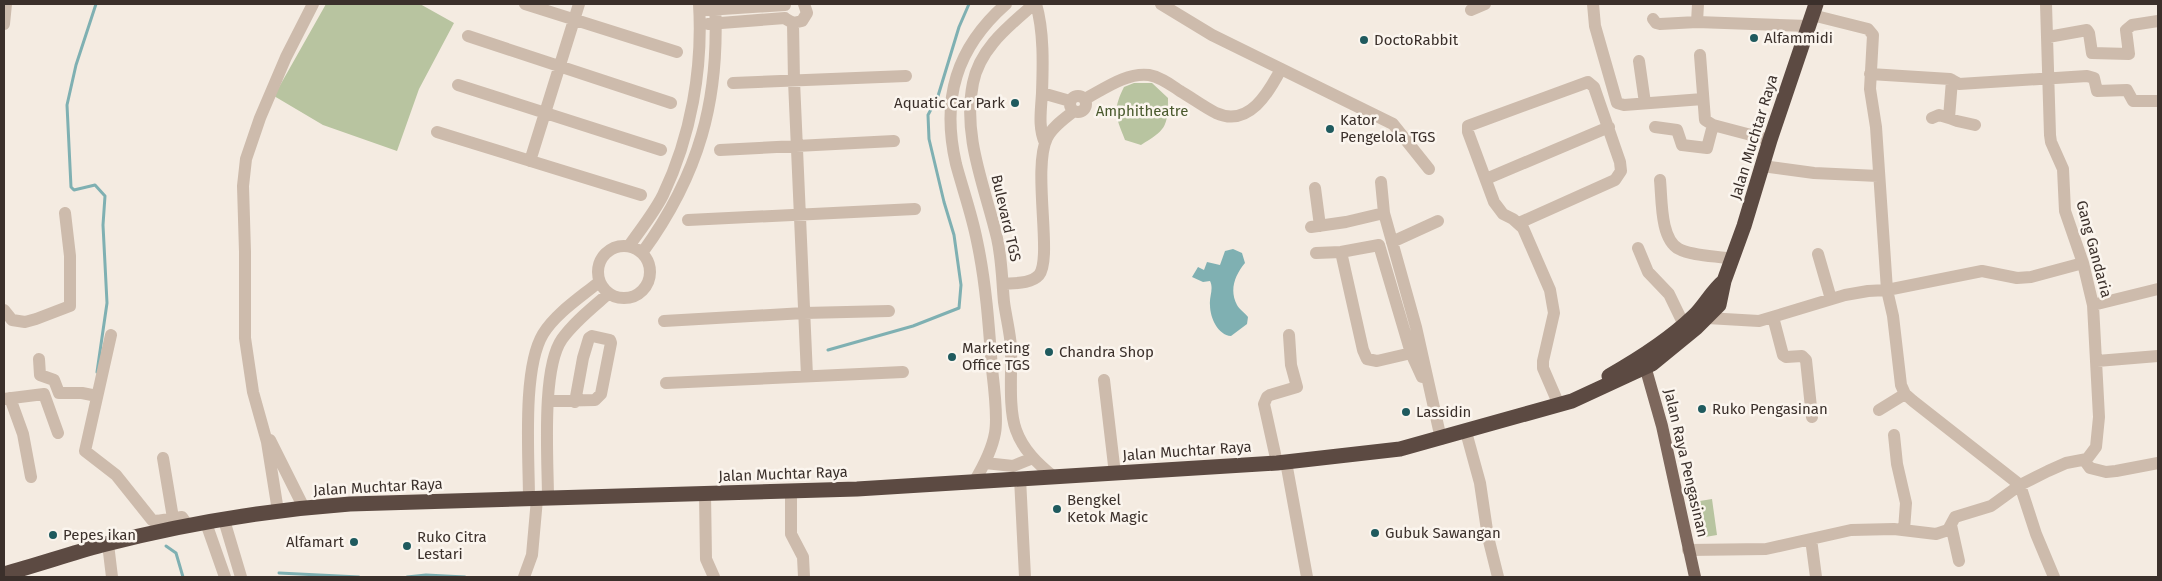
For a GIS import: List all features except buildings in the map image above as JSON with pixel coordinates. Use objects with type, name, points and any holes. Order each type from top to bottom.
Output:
[{"type":"highway","name":"Jalan Muchtar Raya","points":[[4,574],[138,537],[170,524],[188,526],[304,508],[350,504],[791,491],[1115,474],[1281,462],[1382,452],[1466,432],[1561,404],[1596,391],[1645,362],[1702,316],[1719,305],[1724,281],[1733,259],[1812,15]]},
{"type":"highway","name":"Jalan Muchtar Raya","points":[[1645,362],[1684,325],[1702,316]]},
{"type":"main road","name":"Jalan Raya Pengasinan","points":[[1645,362],[1662,426],[1695,577]]},
{"type":"street","points":[[4,24],[6,4]]},
{"type":"street","points":[[278,511],[264,429],[253,392],[245,338],[244,174],[252,138],[273,84],[313,4]]},
{"type":"street","points":[[525,4],[677,52]]},
{"type":"street","points":[[530,161],[580,4]]},
{"type":"street","points":[[629,246],[662,196],[676,163],[687,128],[695,94],[700,56],[699,7],[788,13],[802,21],[805,18],[807,9],[804,4]]},
{"type":"street","points":[[974,482],[985,463],[995,432],[993,376],[990,335],[977,242],[956,162],[952,133],[951,98],[954,82],[966,51],[1006,4]]},
{"type":"street","points":[[1035,4],[1039,16],[1041,38],[1042,93],[1040,123],[1045,143]]},
{"type":"street","name":"Bulevard TGS","points":[[1035,4],[1000,34],[984,56],[974,76],[969,112],[971,138],[1000,253],[1009,332],[1016,430],[1033,458],[1054,477]]},
{"type":"street","points":[[1164,4],[1212,35],[1394,124],[1429,169]]},
{"type":"street","points":[[1471,10],[1485,4]]},
{"type":"street","points":[[1593,4],[1595,26],[1614,98],[1619,104],[1703,99]]},
{"type":"street","points":[[1697,22],[1698,4]]},
{"type":"street","name":"Gang Gandaria","points":[[2046,4],[2051,142],[2064,168],[2065,211],[2083,263],[2093,305],[2097,361],[2098,434],[2092,454],[2085,461]]},
{"type":"street","points":[[642,253],[678,196],[692,166],[704,131],[711,98],[714,68],[715,7]]},
{"type":"street","points":[[700,25],[788,13]]},
{"type":"street","points":[[788,13],[794,81],[807,376]]},
{"type":"street","points":[[1653,19],[1656,23],[1660,24],[1812,15],[1870,30],[1873,35],[1870,74],[1871,95],[1876,127],[1886,290],[1893,316],[1898,372],[1905,394],[2020,485],[2036,534],[2054,577]]},
{"type":"street","points":[[2048,37],[2087,30],[2090,33],[2092,53],[2129,54],[2126,30],[2132,25],[2158,21]]},
{"type":"street","points":[[468,36],[671,103]]},
{"type":"street","points":[[1700,55],[1705,121],[1712,125],[1770,140]]},
{"type":"street","points":[[1639,61],[1645,103]]},
{"type":"street","points":[[1003,284],[1032,280],[1042,270],[1044,247],[1042,157],[1045,143],[1072,106],[1075,96],[1079,95],[1085,99],[1122,80],[1150,75],[1168,83],[1217,113],[1231,116],[1240,115],[1257,106],[1264,99],[1281,69]]},
{"type":"street","points":[[1870,74],[1952,80],[1959,84],[2091,77],[2096,81],[2097,91],[2125,90],[2128,91],[2133,101],[2158,100]]},
{"type":"street","points":[[733,83],[906,76]]},
{"type":"street","points":[[1949,118],[1952,80]]},
{"type":"street","points":[[1519,223],[1615,180],[1621,171],[1610,127],[1594,87],[1588,82],[1468,126],[1468,132],[1494,202],[1503,214],[1519,223],[1523,228],[1550,290],[1554,312],[1543,368],[1561,404]]},
{"type":"street","points":[[458,85],[661,150]]},
{"type":"street","points":[[1042,93],[1072,106]]},
{"type":"street","points":[[1932,118],[1939,115],[1957,122],[1975,125]]},
{"type":"street","points":[[1655,127],[1678,130],[1682,145],[1704,149],[1707,148],[1712,125]]},
{"type":"street","points":[[1486,179],[1610,127]]},
{"type":"street","points":[[437,132],[641,195]]},
{"type":"street","points":[[720,150],[894,141]]},
{"type":"street","points":[[1762,166],[1814,173],[1878,176]]},
{"type":"street","points":[[1660,180],[1665,229],[1670,241],[1686,251],[1733,259]]},
{"type":"street","points":[[1382,182],[1384,213],[1416,352]]},
{"type":"street","points":[[1315,188],[1316,227],[1354,221],[1384,213]]},
{"type":"street","points":[[688,220],[915,209]]},
{"type":"street","points":[[4,310],[12,320],[24,322],[70,306],[70,256],[65,212]]},
{"type":"street","points":[[1392,242],[1438,221]]},
{"type":"street","points":[[1316,253],[1340,252],[1379,245],[1416,352],[1427,378],[1441,438]]},
{"type":"street","points":[[629,246],[642,253],[646,258],[650,270],[648,283],[634,297],[614,297],[608,294],[599,282],[598,268],[603,256],[615,247],[629,246]]},
{"type":"street","points":[[1638,248],[1648,272],[1669,294],[1684,325]]},
{"type":"street","points":[[1340,252],[1363,350],[1367,359],[1377,361],[1416,352]]},
{"type":"street","points":[[1818,254],[1831,299]]},
{"type":"street","points":[[1702,316],[1748,321],[1774,317],[1831,299],[1868,291],[1886,290],[1982,271],[2017,278],[2031,277],[2083,263]]},
{"type":"street","points":[[538,499],[529,387],[534,357],[543,334],[561,313],[599,282]]},
{"type":"street","points":[[2093,305],[2158,289]]},
{"type":"street","points":[[525,575],[532,555],[552,362],[560,341],[572,327],[608,294]]},
{"type":"street","points":[[664,321],[804,313],[889,311]]},
{"type":"street","points":[[1774,317],[1783,355],[1786,357],[1802,356],[1806,360],[1812,417]]},
{"type":"street","points":[[990,335],[1009,332]]},
{"type":"street","points":[[111,335],[93,395],[85,451],[116,475],[152,520],[170,524],[163,458]]},
{"type":"street","points":[[1289,335],[1291,365],[1297,387],[1270,395],[1264,404],[1281,462],[1307,577]]},
{"type":"street","points":[[549,401],[575,402],[595,400],[601,394],[610,340],[592,336],[589,338],[583,358],[575,402]]},
{"type":"street","points":[[2097,361],[2158,356]]},
{"type":"street","points":[[39,359],[40,375],[54,380],[59,393],[93,395]]},
{"type":"street","points":[[666,383],[903,372]]},
{"type":"street","points":[[993,376],[1011,377]]},
{"type":"street","points":[[1104,380],[1115,474]]},
{"type":"street","points":[[31,477],[24,434],[7,398],[44,394],[58,433]]},
{"type":"street","points":[[1879,410],[1905,394]]},
{"type":"street","points":[[264,429],[304,508]]},
{"type":"street","points":[[995,432],[1016,430]]},
{"type":"street","points":[[1466,432],[1480,483],[1488,537],[1498,577]]},
{"type":"street","points":[[1894,435],[1898,472],[1906,503],[1904,530]]},
{"type":"street","points":[[985,463],[1013,466],[1033,458]]},
{"type":"street","points":[[1688,550],[1766,549],[1851,530],[1904,530],[1922,534],[1936,534],[1948,530],[1955,517],[1991,506],[2020,485],[2066,463],[2085,461],[2090,468],[2106,472],[2158,464]]},
{"type":"street","points":[[1020,478],[1025,577]]},
{"type":"street","points":[[273,488],[292,482]]},
{"type":"street","points":[[791,491],[791,534],[803,557],[804,577]]},
{"type":"street","points":[[705,494],[706,563],[714,577]]},
{"type":"street","points":[[224,520],[241,577]]},
{"type":"street","points":[[206,523],[225,577]]},
{"type":"street","points":[[1951,524],[1959,561]]},
{"type":"street","points":[[1811,538],[1816,577]]},
{"type":"street","points":[[108,544],[112,577]]},
{"type":"green space","points":[[326,4],[420,4],[454,23],[419,89],[397,151],[323,125],[274,96]]},
{"type":"green space","name":"Amphitheatre","points":[[1134,83],[1152,83],[1168,98],[1164,127],[1155,136],[1141,145],[1125,140],[1117,114],[1118,102],[1124,87]]},
{"type":"green space","points":[[1712,499],[1717,535],[1699,538],[1694,502]]},
{"type":"water","points":[[1233,249],[1242,253],[1245,263],[1234,283],[1233,294],[1238,306],[1248,317],[1247,324],[1231,336],[1222,333],[1213,320],[1210,310],[1212,287],[1210,281],[1203,282],[1192,277],[1198,267],[1204,270],[1207,262],[1220,265],[1225,251]]},
{"type":"waterway","points":[[96,4],[76,65],[67,105],[71,187],[74,190],[95,185],[105,196],[103,225],[107,303],[97,372]]},
{"type":"waterway","points":[[828,350],[913,326],[959,308],[961,285],[954,235],[929,139],[928,115],[938,96],[959,27],[969,4]]},
{"type":"waterway","points":[[166,546],[176,553],[183,577]]},
{"type":"waterway","points":[[279,573],[359,577]]},
{"type":"waterway","points":[[407,577],[426,575],[465,577]]},
{"type":"place","name":"Alfammidi","points":[[1754,38]]},
{"type":"place","name":"DoctoRabbit","points":[[1364,40]]},
{"type":"place","name":"Aquatic Car Park","points":[[1015,103]]},
{"type":"place","name":"Kator Pengelola TGS","points":[[1330,129]]},
{"type":"place","name":"Chandra Shop","points":[[1049,352]]},
{"type":"place","name":"Marketing Office TGS","points":[[952,357]]},
{"type":"place","name":"Ruko Pengasinan","points":[[1702,409]]},
{"type":"place","name":"Lassidin","points":[[1406,412]]},
{"type":"place","name":"Bengkel Ketok Magic","points":[[1057,509]]},
{"type":"place","name":"Gubuk Sawangan","points":[[1375,533]]},
{"type":"place","name":"Pepes ikan","points":[[53,535]]},
{"type":"place","name":"Alfamart","points":[[354,542]]},
{"type":"place","name":"Ruko Citra Lestari","points":[[407,546]]}]
